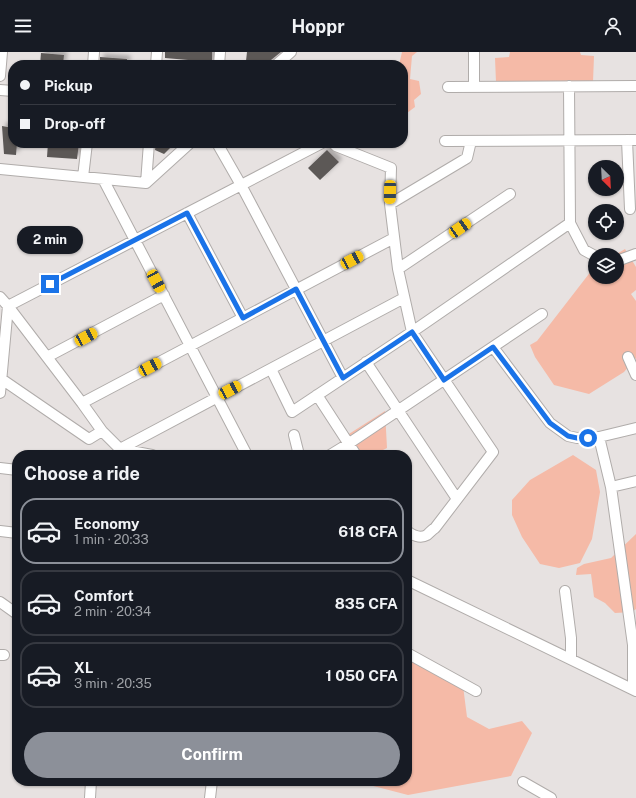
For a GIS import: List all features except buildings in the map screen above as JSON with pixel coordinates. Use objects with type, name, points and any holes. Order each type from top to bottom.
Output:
[{"type":"street","points":[[0,76],[2,52]]},
{"type":"street","points":[[282,60],[291,52]]},
{"type":"street","points":[[474,52],[474,87]]},
{"type":"street","points":[[569,86],[570,223],[584,250],[588,252]]},
{"type":"street","points":[[448,87],[636,86]]},
{"type":"street","points":[[445,141],[632,140],[630,209]]},
{"type":"street","points":[[390,204],[468,158],[471,141]]},
{"type":"street","points":[[84,177],[87,148]]},
{"type":"street","points":[[146,183],[149,148]]},
{"type":"street","points":[[0,169],[146,183],[184,148]]},
{"type":"street","points":[[220,148],[343,378]]},
{"type":"street","points":[[8,306],[312,148]]},
{"type":"street","points":[[341,148],[391,168],[390,204],[394,238],[398,269],[412,332],[493,452],[435,528],[421,537],[412,535]]},
{"type":"street","points":[[103,179],[244,450]]},
{"type":"street","points":[[398,269],[510,194]]},
{"type":"street","points":[[187,213],[243,318]]},
{"type":"street","points":[[271,369],[292,412],[412,332],[570,223]]},
{"type":"street","points":[[82,403],[394,238]]},
{"type":"street","points":[[624,258],[636,254]]},
{"type":"street","points":[[47,357],[164,295]]},
{"type":"street","points":[[0,297],[102,431],[118,450]]},
{"type":"street","points":[[124,450],[217,397],[404,298]]},
{"type":"street","points":[[0,393],[8,306]]},
{"type":"street","points":[[338,450],[542,314]]},
{"type":"street","points":[[493,347],[550,423],[568,436],[577,438],[599,437],[636,428]]},
{"type":"street","points":[[628,357],[636,375]]},
{"type":"street","points":[[366,362],[457,499]]},
{"type":"street","points":[[1,378],[89,439],[102,431]]},
{"type":"street","points":[[317,395],[352,450]]},
{"type":"street","points":[[294,435],[298,450]]},
{"type":"street","points":[[412,582],[635,690],[633,645],[610,487],[599,437]]},
{"type":"street","points":[[0,468],[12,469]]},
{"type":"street","points":[[610,487],[636,481]]},
{"type":"street","points":[[0,531],[12,532]]},
{"type":"street","points":[[565,591],[572,638],[571,659]]},
{"type":"street","points":[[0,602],[12,610]]},
{"type":"street","points":[[412,656],[476,691]]},
{"type":"street","points":[[523,782],[552,798]]},
{"type":"street","points":[[90,798],[91,786]]},
{"type":"street","points":[[210,798],[211,786]]},
{"type":"shaded area","points":[[402,52],[417,52],[412,56],[410,79],[419,81],[421,94],[414,100],[415,107],[408,112],[408,60],[400,60]]},
{"type":"shaded area","points":[[510,52],[580,52],[581,55],[594,56],[593,82],[496,82],[495,58],[509,57]]},
{"type":"shaded area","points":[[624,250],[636,267],[636,290],[631,294],[636,301],[636,358],[624,372],[589,394],[554,385],[535,357],[530,345],[537,341],[588,275],[588,284],[624,284]]},
{"type":"shaded area","points":[[385,411],[387,448],[383,450],[337,450],[341,439]]},
{"type":"shaded area","points":[[573,455],[596,470],[600,492],[592,539],[580,563],[559,568],[540,564],[522,537],[512,515],[512,500],[530,480]]},
{"type":"shaded area","points":[[636,534],[636,609],[632,612],[615,613],[605,603],[594,597],[591,574],[576,575],[577,568],[584,564],[611,558]]},
{"type":"shaded area","points":[[412,657],[462,678],[467,717],[489,729],[522,721],[532,733],[511,776],[408,795],[373,786],[412,786]]},
{"type":"route","points":[[50,284],[187,213],[243,318],[296,289],[343,378],[412,332],[444,380],[493,347],[550,423],[568,436],[588,438]]}]
